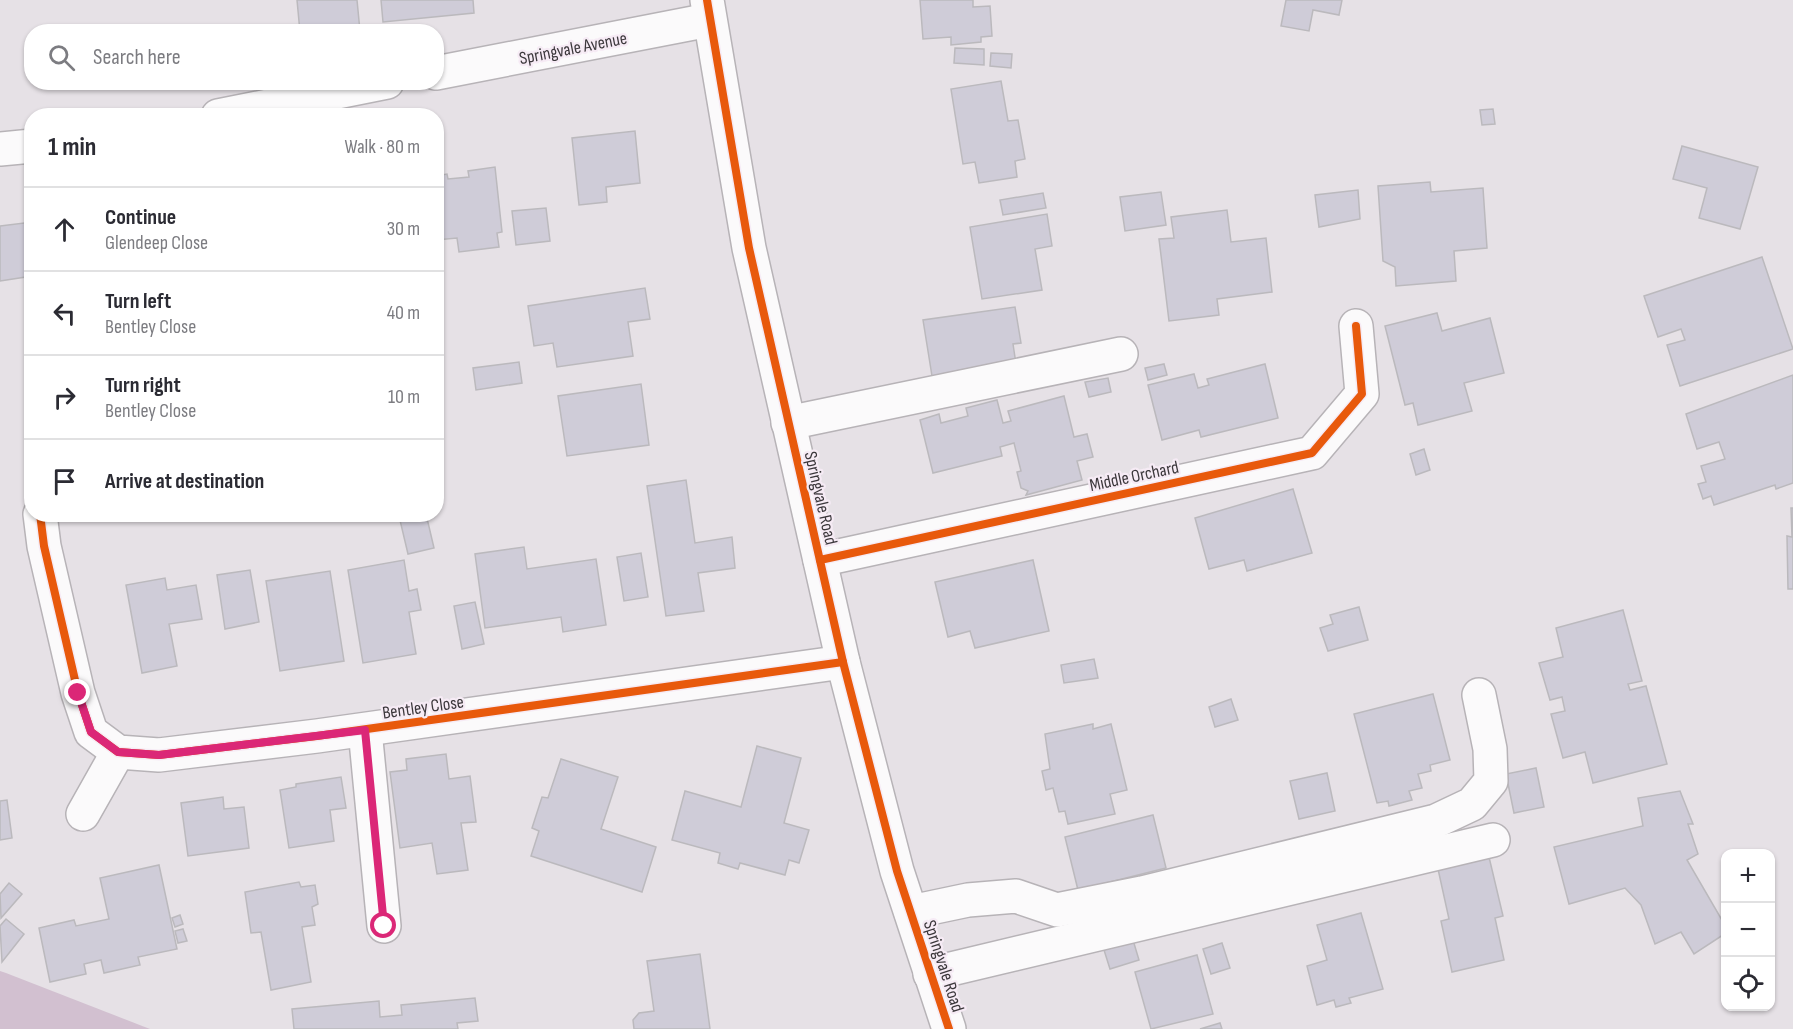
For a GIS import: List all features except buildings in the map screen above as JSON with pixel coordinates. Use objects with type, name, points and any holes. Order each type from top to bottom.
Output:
[{"type":"street","name":"Springvale Avenue","points":[[444,71],[708,10]]},
{"type":"street","name":"Springvale Road","points":[[708,10],[749,248],[843,662],[897,871],[949,1029]]},
{"type":"street","points":[[258,108],[347,90]]},
{"type":"street","points":[[0,149],[24,147]]},
{"type":"street","name":"Middle Orchard","points":[[820,560],[1312,453],[1362,394],[1356,327]]},
{"type":"street","points":[[788,423],[1121,354]]},
{"type":"street","points":[[41,522],[44,546],[78,693],[91,732],[118,752],[83,814]]},
{"type":"street","name":"Bentley Close","points":[[118,752],[159,755],[365,730],[843,662]]},
{"type":"street","points":[[911,912],[968,900],[1016,896],[1057,910],[1142,893],[1436,820],[1472,804],[1491,781],[1490,749],[1479,695]]},
{"type":"street","points":[[365,730],[384,926]]},
{"type":"street","points":[[930,974],[1493,840]]},
{"type":"shaded area","points":[[0,971],[6,973],[150,1029],[0,1029]]},
{"type":"cycle path","points":[[707,0],[749,248],[843,662],[897,871],[949,1029]]},
{"type":"cycle path","points":[[820,560],[1312,453],[1362,394],[1356,326]]},
{"type":"cycle path","points":[[41,522],[44,546],[78,693],[91,732],[118,752],[159,755],[317,736],[843,662]]},
{"type":"route","points":[[78,693],[91,732],[118,752],[159,755],[365,730],[384,926]]}]
